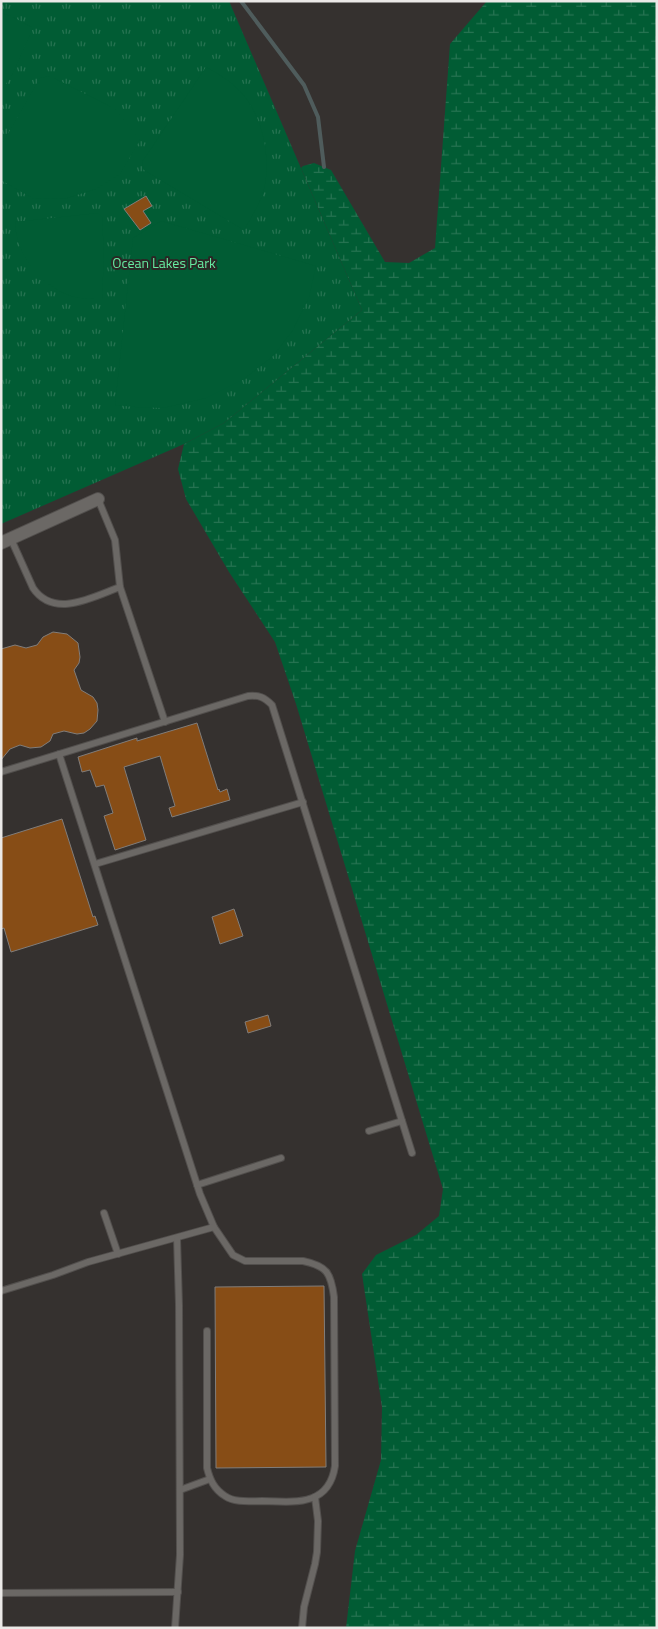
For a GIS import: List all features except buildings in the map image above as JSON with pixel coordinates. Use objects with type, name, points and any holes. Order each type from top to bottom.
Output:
[{"type":"street","points":[[6,541],[98,499]]},
{"type":"lane","points":[[98,499],[115,540],[120,587],[165,722]]},
{"type":"lane","points":[[6,541],[38,596],[45,601],[63,605],[120,587]]},
{"type":"lane","points":[[1,772],[248,696],[258,695],[265,698],[272,705],[412,1154]]},
{"type":"lane","points":[[59,754],[197,1186],[214,1227],[233,1255],[238,1259],[245,1261],[303,1261],[312,1263],[324,1269],[330,1280],[334,1297],[335,1466],[331,1480],[322,1492],[315,1497],[293,1502],[232,1500],[212,1485],[207,1468],[207,1331]]},
{"type":"lane","points":[[94,864],[303,802]]},
{"type":"lane","points":[[369,1131],[402,1121]]},
{"type":"lane","points":[[197,1186],[281,1158]]},
{"type":"lane","points":[[104,1214],[118,1254]]},
{"type":"lane","points":[[1,1291],[88,1262],[214,1227]]},
{"type":"lane","points":[[175,1628],[180,1555],[177,1238]]},
{"type":"lane","points":[[180,1490],[210,1479]]},
{"type":"lane","points":[[302,1628],[304,1607],[317,1552],[318,1521],[315,1497]]},
{"type":"lane","points":[[1,1594],[178,1592]]},
{"type":"green space","name":"Ocean Lakes Park","points":[[1,1],[229,1],[362,310],[224,423],[184,444],[1,524]]},
{"type":"green space","points":[[487,1],[657,1],[657,1628],[346,1628],[355,1551],[381,1460],[382,1407],[362,1274],[376,1255],[416,1235],[439,1216],[443,1189],[296,704],[275,642],[229,572],[186,499],[178,469],[184,444],[224,423],[362,310],[301,168],[303,166],[314,163],[331,170],[385,262],[409,263],[435,248],[450,44]]},
{"type":"green space","points":[[1,13],[11,16],[33,28],[12,75],[1,91]]},
{"type":"green space","points":[[206,67],[232,84],[248,101],[255,113],[264,141],[267,170],[265,183],[262,196],[244,230],[144,170],[142,162]]},
{"type":"green space","points":[[50,76],[115,109],[140,140],[120,174],[96,189],[64,199],[32,198],[1,180],[1,146],[40,78]]},
{"type":"green space","points":[[98,213],[102,217],[104,255],[102,299],[71,296],[49,284],[32,267],[20,246],[15,222]]},
{"type":"green space","points":[[161,221],[316,266],[309,297],[293,330],[273,356],[244,379],[206,398],[163,408],[115,405],[133,238]]},
{"type":"waterway","points":[[241,1],[304,85],[318,117],[324,167]]}]
